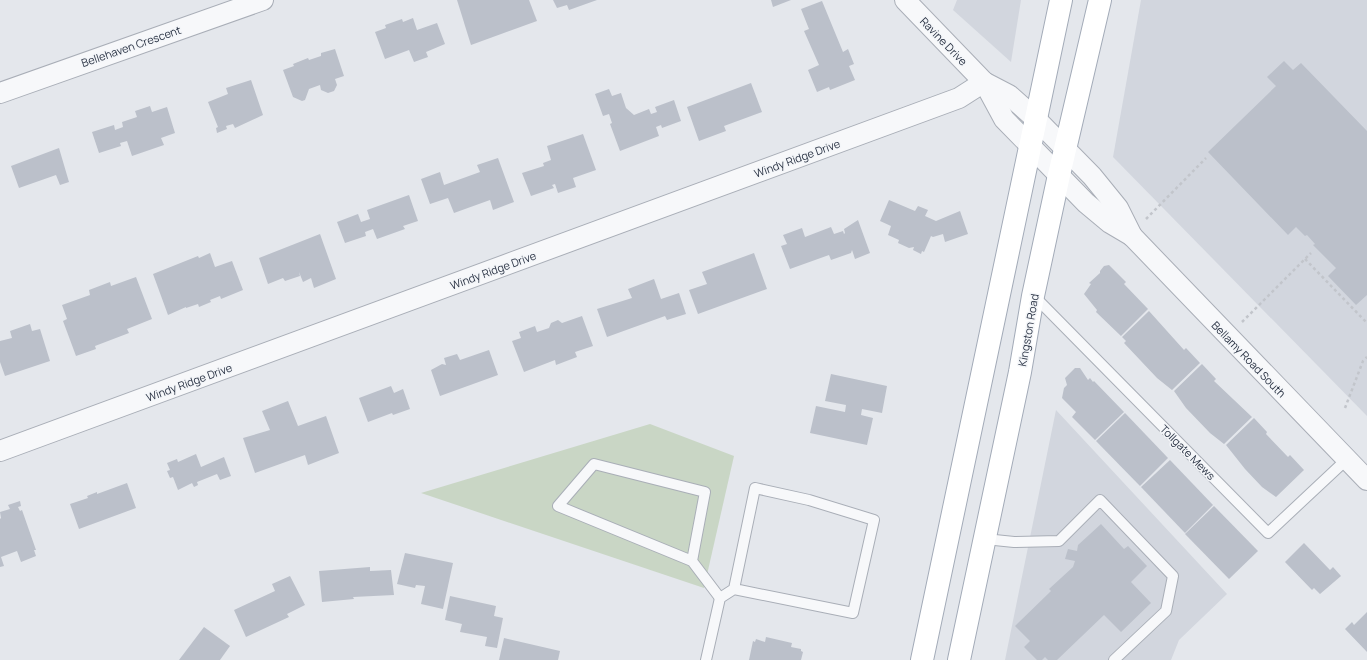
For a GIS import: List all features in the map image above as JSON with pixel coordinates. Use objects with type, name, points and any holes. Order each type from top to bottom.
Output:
[{"type":"main road","points":[[922,660],[1032,147],[1061,0]]},
{"type":"main road","name":"Kingston Road","points":[[959,660],[1020,372],[1033,296],[1059,175],[1100,0]]},
{"type":"street","name":"Bellehaven Crescent","points":[[0,93],[263,0]]},
{"type":"street","name":"Ravine Drive","points":[[905,0],[984,82],[1004,119],[1032,147]]},
{"type":"street","name":"Ravine Drive","points":[[984,82],[1009,95],[1037,120]]},
{"type":"street","name":"Windy Ridge Drive","points":[[0,451],[959,98],[984,82]]},
{"type":"street","name":"Bellamy Road South","points":[[1037,120],[1092,176],[1118,208],[1132,236]]},
{"type":"street","name":"Bellamy Road South","points":[[1032,147],[1059,175],[1110,223],[1132,236],[1346,460],[1367,480]]},
{"type":"lane","name":"Tollgate Mews","points":[[1033,296],[1268,533],[1346,460]]},
{"type":"lane","points":[[692,561],[705,492],[594,464],[558,506],[692,561],[720,598]]},
{"type":"lane","points":[[706,660],[720,598],[734,590],[853,612],[874,520],[808,500],[756,488],[734,590]]},
{"type":"lane","points":[[985,539],[1014,542],[1059,541],[1100,500],[1173,576],[1166,611],[1114,660]]},
{"type":"path","points":[[1132,236],[1146,219],[1206,158]]},
{"type":"path","points":[[1228,336],[1311,253]]},
{"type":"path","points":[[1305,259],[1367,323]]},
{"type":"path","points":[[1344,408],[1363,361],[1367,357]]},
{"type":"shaded area","points":[[957,0],[1021,0],[1011,62],[953,10]]},
{"type":"shaded area","points":[[1141,0],[1367,0],[1367,416],[1113,157]]},
{"type":"shaded area","points":[[1056,410],[1227,594],[1179,640],[1171,660],[1005,660]]},
{"type":"green space","points":[[650,424],[734,456],[704,588],[421,493]]},
{"type":"building","points":[[457,0],[529,0],[537,21],[471,45]]},
{"type":"building","points":[[553,0],[597,0],[569,10],[567,5],[557,8]]},
{"type":"building","points":[[771,0],[791,0],[773,7]]},
{"type":"building","points":[[822,1],[843,52],[848,49],[854,64],[849,66],[855,80],[830,90],[829,87],[817,92],[808,70],[819,65],[804,31],[809,29],[801,9]]},
{"type":"building","points":[[413,18],[417,30],[437,23],[445,44],[426,52],[428,57],[414,62],[409,50],[385,59],[375,32],[386,28],[385,25],[402,19],[403,22]]},
{"type":"building","points":[[335,49],[344,76],[335,79],[337,85],[334,91],[328,93],[321,90],[320,85],[309,89],[305,100],[302,101],[293,97],[283,70],[294,66],[293,64],[308,58],[309,60],[321,56],[321,53]]},
{"type":"building","points":[[1284,61],[1293,70],[1301,63],[1367,131],[1367,295],[1356,305],[1328,276],[1336,268],[1313,245],[1315,244],[1307,235],[1305,236],[1296,227],[1288,235],[1208,152],[1276,86],[1267,77]]},
{"type":"building","points":[[251,80],[263,115],[235,128],[233,124],[226,126],[227,129],[217,133],[216,128],[218,127],[208,102],[228,94],[226,88]]},
{"type":"building","points":[[751,83],[762,112],[724,126],[726,131],[699,141],[687,107]]},
{"type":"building","points":[[609,89],[612,96],[621,93],[626,108],[634,115],[649,109],[651,114],[657,112],[655,107],[674,100],[681,121],[662,128],[661,125],[656,127],[659,136],[620,151],[610,124],[612,123],[609,114],[603,116],[595,94]]},
{"type":"building","points":[[150,106],[152,112],[167,107],[175,133],[161,138],[164,145],[132,156],[127,141],[120,143],[121,146],[99,153],[92,132],[114,125],[115,130],[123,127],[122,122],[137,117],[135,111]]},
{"type":"building","points":[[583,134],[596,170],[573,178],[576,187],[558,193],[555,184],[552,185],[554,188],[531,196],[522,173],[544,166],[543,163],[551,160],[547,146]]},
{"type":"building","points":[[59,148],[69,182],[60,185],[56,175],[19,188],[11,166]]},
{"type":"building","points":[[498,158],[514,202],[493,210],[490,200],[454,213],[448,198],[430,204],[421,179],[440,172],[444,185],[480,172],[477,165]]},
{"type":"building","points":[[409,195],[418,221],[403,226],[405,229],[377,239],[373,229],[365,232],[366,236],[345,243],[337,222],[358,214],[361,222],[370,219],[367,210]]},
{"type":"building","points":[[889,200],[915,211],[918,206],[928,210],[925,216],[936,221],[960,211],[968,234],[945,242],[943,234],[933,237],[931,236],[924,252],[922,251],[921,254],[913,250],[914,247],[909,248],[898,243],[899,240],[888,235],[891,226],[880,221]]},
{"type":"building","points":[[858,220],[870,253],[855,259],[852,250],[851,253],[831,260],[829,255],[790,269],[781,246],[787,244],[783,235],[802,228],[805,237],[831,227],[834,234],[843,231],[844,234],[844,229]]},
{"type":"building","points":[[320,234],[336,279],[314,288],[311,278],[303,282],[299,272],[300,276],[285,281],[283,278],[268,284],[259,258]]},
{"type":"building","points":[[210,253],[215,267],[232,261],[243,290],[221,299],[220,296],[199,307],[198,304],[186,307],[168,315],[153,274],[198,256],[199,258]]},
{"type":"building","points":[[754,253],[767,289],[698,314],[689,290],[707,284],[702,272]]},
{"type":"building","points":[[1109,265],[1126,282],[1124,284],[1148,309],[1121,336],[1096,312],[1097,310],[1084,294],[1091,284],[1089,283],[1100,273],[1104,266]]},
{"type":"building","points":[[136,277],[152,319],[127,329],[129,333],[95,346],[96,349],[76,356],[63,321],[67,319],[62,305],[90,295],[89,290],[110,282],[111,286]]},
{"type":"building","points":[[654,279],[661,299],[679,293],[686,314],[667,320],[665,316],[607,337],[597,309],[632,298],[628,289]]},
{"type":"building","points":[[1149,311],[1184,350],[1186,348],[1200,363],[1172,390],[1157,378],[1124,343],[1126,341],[1122,337]]},
{"type":"building","points":[[582,316],[593,346],[575,352],[577,357],[556,365],[555,360],[524,372],[512,341],[521,338],[519,332],[535,326],[537,332],[549,328],[551,323],[558,320],[562,323]]},
{"type":"building","points":[[30,324],[32,331],[40,329],[50,361],[5,376],[0,362],[0,341],[12,338],[10,331]]},
{"type":"building","points":[[489,350],[498,375],[440,396],[431,370],[442,364],[446,365],[444,358],[457,354],[460,360]]},
{"type":"building","points":[[1202,364],[1216,379],[1214,381],[1252,417],[1224,444],[1210,433],[1186,408],[1174,391]]},
{"type":"building","points":[[1075,368],[1080,368],[1088,380],[1090,378],[1093,382],[1094,381],[1124,412],[1095,440],[1072,417],[1076,412],[1062,398],[1064,388],[1067,385],[1065,378]]},
{"type":"building","points":[[831,374],[887,386],[882,413],[862,409],[861,415],[873,418],[867,445],[810,433],[816,406],[845,412],[846,405],[825,401]]},
{"type":"building","points":[[391,386],[394,393],[403,389],[410,409],[393,415],[392,413],[368,422],[359,398]]},
{"type":"building","points":[[288,401],[298,426],[326,416],[339,453],[308,465],[305,455],[255,473],[243,438],[270,430],[262,411]]},
{"type":"building","points":[[1125,413],[1168,458],[1140,486],[1096,441]]},
{"type":"building","points":[[1254,418],[1267,432],[1266,434],[1288,457],[1290,455],[1304,470],[1276,497],[1262,487],[1226,445]]},
{"type":"building","points":[[196,454],[201,467],[224,457],[231,476],[220,480],[217,474],[197,482],[198,485],[194,487],[192,483],[178,490],[173,477],[170,478],[167,471],[170,470],[167,463],[177,459],[178,462]]},
{"type":"building","points":[[1170,460],[1213,505],[1185,533],[1141,487]]},
{"type":"building","points":[[127,483],[136,508],[79,529],[70,504],[88,498],[87,496],[97,492],[97,494]]},
{"type":"building","points":[[20,501],[21,506],[18,507],[20,511],[22,510],[36,550],[34,550],[36,556],[21,562],[17,551],[1,557],[4,566],[0,567],[0,512],[10,509],[8,505]]},
{"type":"building","points":[[1214,506],[1258,551],[1229,579],[1185,534]]},
{"type":"building","points":[[1101,524],[1124,549],[1128,546],[1147,566],[1131,582],[1151,603],[1121,632],[1104,615],[1057,660],[1048,660],[1045,657],[1042,660],[1037,660],[1024,647],[1030,641],[1015,626],[1051,591],[1049,589],[1073,567],[1075,561],[1065,559],[1068,549],[1077,551],[1078,545]]},
{"type":"building","points":[[1304,543],[1330,570],[1333,567],[1341,576],[1320,594],[1314,588],[1312,590],[1285,562]]},
{"type":"building","points":[[405,553],[453,563],[443,609],[421,604],[425,586],[416,585],[415,588],[397,584]]},
{"type":"building","points":[[370,567],[370,571],[391,570],[394,595],[353,597],[354,599],[322,602],[319,571]]},
{"type":"building","points":[[290,576],[305,605],[287,614],[289,617],[246,637],[234,610],[275,591],[272,584]]},
{"type":"building","points":[[450,596],[496,606],[494,616],[503,618],[497,648],[485,646],[487,637],[460,632],[462,624],[445,620]]},
{"type":"building","points":[[1367,612],[1367,652],[1345,629],[1352,622],[1354,625]]},
{"type":"building","points":[[204,627],[230,646],[220,660],[179,660]]},
{"type":"building","points":[[766,637],[792,643],[791,647],[801,649],[803,652],[801,660],[749,660],[753,641],[755,642],[756,639],[765,642]]},
{"type":"building","points":[[504,638],[560,651],[558,660],[499,660]]}]
